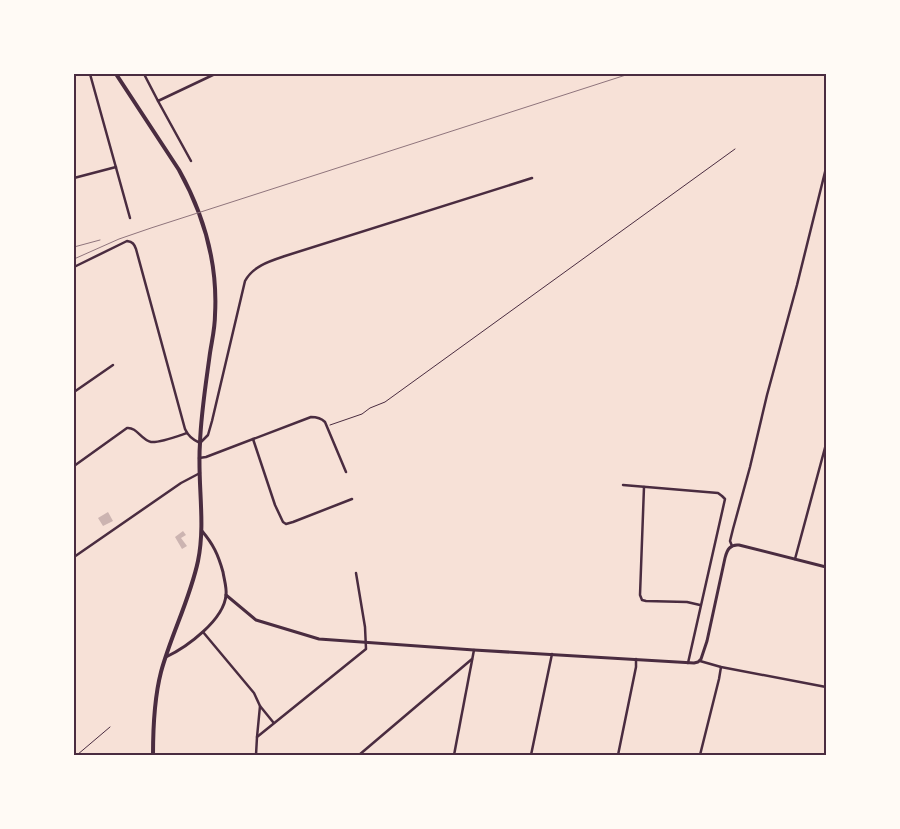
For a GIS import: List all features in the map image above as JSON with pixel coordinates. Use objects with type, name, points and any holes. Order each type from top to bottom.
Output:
[{"type":"main road","points":[[116,74],[188,186],[203,223],[212,255],[216,293],[215,318],[199,458],[202,531],[200,550],[196,568],[160,677],[156,698],[153,755]]},
{"type":"street","points":[[90,74],[130,218]]},
{"type":"street","points":[[144,74],[191,161]]},
{"type":"street","points":[[158,101],[215,74]]},
{"type":"street","points":[[74,178],[116,167]]},
{"type":"street","points":[[732,546],[730,541],[755,446],[766,395],[797,285],[826,168]]},
{"type":"street","points":[[74,267],[127,241],[134,244],[187,433],[193,440],[200,443],[208,434],[212,421],[245,281],[254,270],[263,264],[285,256],[532,178]]},
{"type":"street","points":[[74,392],[112,365]]},
{"type":"street","points":[[199,458],[311,417],[321,418],[326,424],[346,472]]},
{"type":"street","points":[[74,466],[130,427],[142,437],[152,442],[187,433]]},
{"type":"street","points":[[253,439],[282,522],[286,524],[293,522],[352,499]]},
{"type":"street","points":[[795,559],[826,444]]},
{"type":"street","points":[[74,557],[181,483],[200,473]]},
{"type":"street","points":[[623,485],[718,493],[724,499],[688,663]]},
{"type":"street","points":[[644,487],[640,595],[642,600],[687,602],[700,605]]},
{"type":"street","points":[[166,657],[182,648],[203,632],[222,607],[226,595],[219,559],[211,542],[202,531]]},
{"type":"street","points":[[700,661],[707,641],[725,558],[728,549],[732,546],[739,545],[826,567]]},
{"type":"street","points":[[256,737],[366,649],[365,626],[356,573]]},
{"type":"street","points":[[226,595],[253,618],[261,622],[313,638],[688,663],[700,661],[721,667],[826,687]]},
{"type":"street","points":[[203,632],[254,693],[260,706],[274,722]]},
{"type":"street","points":[[454,755],[474,650]]},
{"type":"street","points":[[531,755],[552,654]]},
{"type":"street","points":[[358,755],[472,659]]},
{"type":"street","points":[[618,755],[636,659]]},
{"type":"street","points":[[700,755],[721,667]]},
{"type":"street","points":[[256,755],[260,706]]},
{"type":"path","points":[[326,424],[330,425],[362,414],[384,402],[735,149]]},
{"type":"path","points":[[77,755],[110,727]]},
{"type":"building","points":[[108,512],[113,521],[103,526],[98,518]]},
{"type":"building","points":[[183,531],[186,535],[181,538],[187,546],[182,549],[175,537]]},
{"type":"railway","points":[[74,259],[119,239],[151,228],[629,74]]},
{"type":"railway","points":[[74,247],[100,240]]}]
